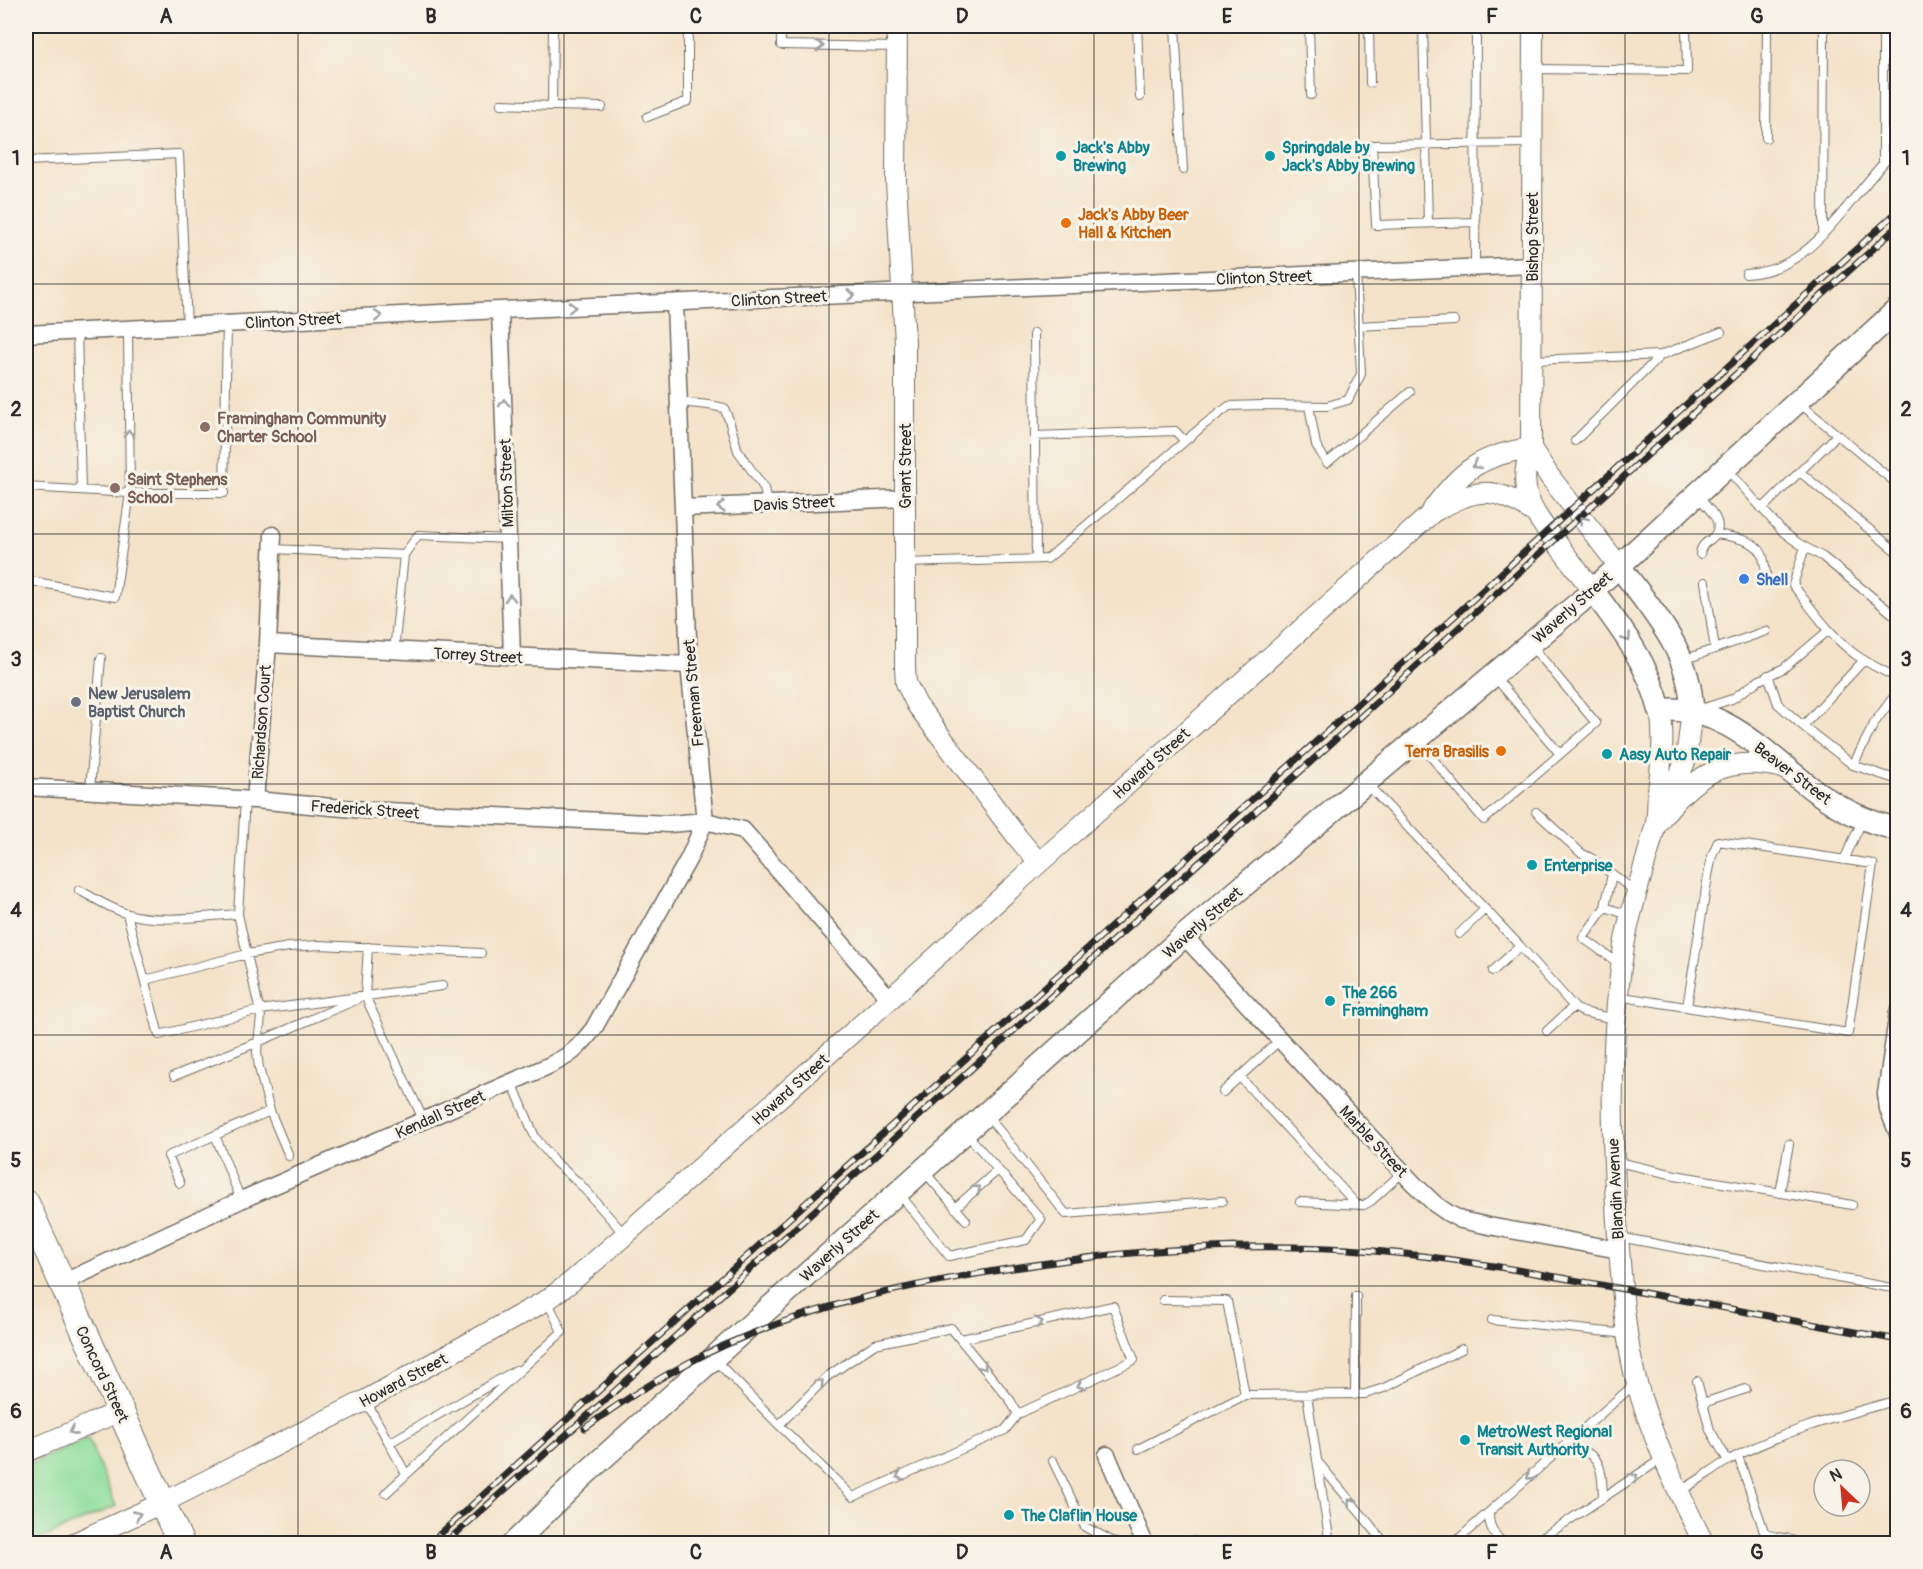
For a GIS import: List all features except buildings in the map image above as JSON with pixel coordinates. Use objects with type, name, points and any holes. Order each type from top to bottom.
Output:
[{"type":"main road","name":"Waverly Street","points":[[513,1544],[583,1476],[1184,936],[1593,591],[1898,309]]},
{"type":"main road","points":[[1619,566],[1659,621],[1683,660],[1690,684],[1692,710]]},
{"type":"main road","points":[[1593,591],[1640,658],[1655,690],[1660,710]]},
{"type":"main road","name":"Beaver Street","points":[[1660,710],[1677,708],[1692,710],[1729,725],[1825,798],[1863,818],[1898,829]]},
{"type":"main road","name":"Concord Street","points":[[26,1203],[181,1544]]},
{"type":"street","name":"Grant Street","points":[[897,26],[897,188],[905,343],[904,667],[909,692],[917,705],[1039,863]]},
{"type":"street","name":"Bishop Street","points":[[1533,26],[1531,448],[1524,479],[1533,512],[1593,591]]},
{"type":"street","name":"Clinton Street","points":[[26,334],[501,310],[1532,265]]},
{"type":"street","name":"Freeman Street","points":[[675,303],[689,665],[705,821]]},
{"type":"street","name":"Milton Street","points":[[501,310],[512,656]]},
{"type":"street","name":"Howard Street","points":[[72,1544],[162,1503],[366,1400],[547,1300],[571,1282],[890,999],[1426,517],[1455,482],[1477,464],[1499,454],[1531,448]]},
{"type":"street","points":[[1531,448],[1550,477],[1619,566]]},
{"type":"street","name":"Howard Street","points":[[1426,517],[1453,501],[1481,492],[1507,496],[1533,512]]},
{"type":"street","name":"Davis Street","points":[[684,508],[905,498]]},
{"type":"street","name":"Richardson Court","points":[[250,800],[267,644],[273,542]]},
{"type":"street","name":"Torrey Street","points":[[267,644],[689,665]]},
{"type":"street","name":"Blandin Avenue","points":[[1656,825],[1663,735],[1660,710]]},
{"type":"street","name":"Blandin Avenue","points":[[1692,710],[1686,759],[1674,791],[1656,825],[1630,916],[1617,996],[1611,1089],[1613,1161],[1627,1334],[1645,1410],[1663,1458],[1704,1544]]},
{"type":"street","points":[[1656,825],[1684,790],[1694,781],[1709,773],[1743,764],[1787,769]]},
{"type":"street","name":"Frederick Street","points":[[26,787],[250,800],[377,811],[669,824],[705,821]]},
{"type":"street","points":[[705,821],[743,830],[890,999]]},
{"type":"street","name":"Kendall Street","points":[[62,1283],[241,1200],[568,1057],[594,1028],[689,858],[705,821]]},
{"type":"street","name":"Marble Street","points":[[1184,936],[1403,1172],[1434,1204],[1448,1214],[1461,1220],[1489,1226],[1619,1244]]},
{"type":"street","points":[[1898,1012],[1886,1094],[1887,1109],[1898,1134]]},
{"type":"street","points":[[26,1452],[120,1411]]},
{"type":"street","points":[[1107,1455],[1145,1544]]},
{"type":"lane","points":[[552,106],[553,26]]},
{"type":"lane","points":[[647,117],[688,101],[688,26]]},
{"type":"lane","points":[[781,26],[781,45],[897,47]]},
{"type":"lane","points":[[1137,26],[1140,97]]},
{"type":"lane","points":[[1175,26],[1183,170]]},
{"type":"lane","points":[[1309,26],[1311,95]]},
{"type":"lane","points":[[1369,26],[1370,83]]},
{"type":"lane","points":[[1423,26],[1428,223]]},
{"type":"lane","points":[[1475,268],[1476,26]]},
{"type":"lane","points":[[1533,69],[1687,71],[1686,26]]},
{"type":"lane","points":[[1766,138],[1767,26]]},
{"type":"lane","points":[[1823,235],[1824,26]]},
{"type":"lane","points":[[1883,26],[1883,163]]},
{"type":"lane","points":[[501,104],[602,108]]},
{"type":"lane","points":[[26,137],[26,161],[179,154],[187,326]]},
{"type":"lane","points":[[1476,222],[1376,225],[1372,145],[1533,143]]},
{"type":"lane","points":[[1746,274],[1778,268],[1801,255],[1823,235],[1898,147]]},
{"type":"lane","points":[[905,563],[1047,559],[1229,406],[1327,406],[1348,400],[1361,374],[1356,273]]},
{"type":"lane","points":[[1358,326],[1454,321]]},
{"type":"lane","points":[[26,487],[130,493],[224,493],[227,324]]},
{"type":"lane","points":[[26,580],[115,597],[130,493],[128,328]]},
{"type":"lane","points":[[77,331],[81,490]]},
{"type":"lane","points":[[1532,360],[1661,355],[1721,332]]},
{"type":"lane","points":[[1034,333],[1036,559]]},
{"type":"lane","points":[[1575,441],[1661,355]]},
{"type":"lane","points":[[1309,406],[1316,445],[1327,463],[1410,392]]},
{"type":"lane","points":[[1797,401],[1898,485]]},
{"type":"lane","points":[[679,402],[724,408],[738,451],[764,488],[767,504]]},
{"type":"lane","points":[[1035,436],[1175,431],[1185,441]]},
{"type":"lane","points":[[1762,509],[1837,435]]},
{"type":"lane","points":[[1725,467],[1782,531],[1828,560],[1898,618]]},
{"type":"lane","points":[[1800,472],[1898,553]]},
{"type":"lane","points":[[1696,495],[1716,516],[1719,524],[1717,534],[1703,546],[1700,554]]},
{"type":"lane","points":[[1717,534],[1755,546],[1762,554],[1766,573]]},
{"type":"lane","points":[[394,651],[404,555],[418,535],[508,539]]},
{"type":"lane","points":[[273,542],[404,555]]},
{"type":"lane","points":[[1805,547],[1793,585],[1845,647],[1864,660],[1896,675]]},
{"type":"lane","points":[[1705,582],[1715,649]]},
{"type":"lane","points":[[1692,710],[1732,699],[1789,664],[1829,630]]},
{"type":"lane","points":[[1683,660],[1766,631]]},
{"type":"lane","points":[[1417,739],[1484,820],[1596,723],[1531,644]]},
{"type":"lane","points":[[90,790],[101,658]]},
{"type":"lane","points":[[1803,726],[1864,660]]},
{"type":"lane","points":[[1493,675],[1560,754]]},
{"type":"lane","points":[[1768,675],[1776,701],[1803,726],[1853,765],[1898,780]]},
{"type":"lane","points":[[1853,765],[1875,722],[1898,691]]},
{"type":"lane","points":[[1365,783],[1520,946],[1573,1007],[1583,1012],[1615,1019]]},
{"type":"lane","points":[[250,800],[238,914],[260,1010],[258,1060],[270,1111],[289,1156]]},
{"type":"lane","points":[[1536,812],[1581,853],[1636,892]]},
{"type":"lane","points":[[1844,860],[1863,818]]},
{"type":"lane","points":[[1617,996],[1848,1033],[1873,864],[1718,841],[1708,876],[1687,1007]]},
{"type":"lane","points":[[1612,874],[1605,907],[1583,938],[1622,965]]},
{"type":"lane","points":[[79,890],[127,914],[148,918],[238,914]]},
{"type":"lane","points":[[1605,907],[1630,916]]},
{"type":"lane","points":[[1459,934],[1485,909]]},
{"type":"lane","points":[[127,914],[159,1035],[260,1010],[442,986]]},
{"type":"lane","points":[[1493,972],[1520,946]]},
{"type":"lane","points":[[145,980],[276,948],[368,947],[481,953]]},
{"type":"lane","points":[[368,947],[365,996],[424,1121]]},
{"type":"lane","points":[[174,1076],[365,996]]},
{"type":"lane","points":[[1547,1031],[1573,1007]]},
{"type":"lane","points":[[1223,1092],[1280,1040]]},
{"type":"lane","points":[[1240,1077],[1357,1205]]},
{"type":"lane","points":[[512,1082],[535,1137],[555,1162],[580,1184],[625,1235]]},
{"type":"lane","points":[[180,1183],[168,1156],[270,1111]]},
{"type":"lane","points":[[986,1113],[1066,1214],[1222,1201]]},
{"type":"lane","points":[[898,1192],[949,1256],[1026,1240],[1041,1218],[965,1132]]},
{"type":"lane","points":[[215,1135],[241,1200]]},
{"type":"lane","points":[[1780,1193],[1789,1144]]},
{"type":"lane","points":[[1613,1161],[1675,1175],[1852,1205]]},
{"type":"lane","points":[[923,1169],[966,1220]]},
{"type":"lane","points":[[956,1208],[998,1170]]},
{"type":"lane","points":[[1300,1202],[1361,1205],[1371,1201],[1403,1172]]},
{"type":"lane","points":[[1619,1244],[1898,1288]]},
{"type":"lane","points":[[1355,1395],[1356,1296]]},
{"type":"lane","points":[[386,1493],[562,1332],[547,1300]]},
{"type":"lane","points":[[1163,1300],[1227,1301],[1245,1395]]},
{"type":"lane","points":[[714,1358],[853,1497],[1005,1430],[1018,1414],[1134,1360],[1113,1306],[961,1339]]},
{"type":"lane","points":[[1492,1320],[1627,1334]]},
{"type":"lane","points":[[779,1425],[828,1376],[876,1344],[951,1328],[1010,1400],[1018,1414]]},
{"type":"lane","points":[[1138,1449],[1245,1395],[1355,1395],[1384,1388],[1462,1349]]},
{"type":"lane","points":[[389,1443],[530,1361]]},
{"type":"lane","points":[[1697,1381],[1710,1431],[1728,1461]]},
{"type":"lane","points":[[1453,1544],[1637,1382]]},
{"type":"lane","points":[[1703,1403],[1746,1389]]},
{"type":"lane","points":[[1307,1395],[1330,1544]]},
{"type":"lane","points":[[366,1400],[406,1474]]},
{"type":"lane","points":[[1679,1493],[1738,1456],[1815,1424],[1898,1400]]},
{"type":"lane","points":[[1562,1448],[1583,1450],[1596,1459],[1602,1474],[1603,1498]]},
{"type":"lane","points":[[1738,1456],[1764,1531],[1771,1536],[1790,1538],[1798,1544]]},
{"type":"lane","points":[[1533,1544],[1663,1458]]},
{"type":"lane","points":[[1316,1460],[1386,1544]]},
{"type":"lane","points":[[1053,1461],[1085,1527],[1118,1544]]},
{"type":"lane","points":[[1489,1512],[1489,1523],[1492,1530],[1505,1544]]},
{"type":"green space","points":[[88,1438],[116,1506],[31,1543],[26,1543],[26,1466]]},
{"type":"railway","points":[[429,1544],[1414,653],[1898,211]]},
{"type":"railway","points":[[444,1544],[1420,663],[1898,226]]},
{"type":"railway","points":[[585,1428],[661,1378],[729,1343],[771,1326],[857,1299],[945,1280],[1076,1259],[1203,1248],[1331,1248],[1437,1258],[1561,1278],[1898,1340]]},
{"type":"place","name":"Jack's Abby Brewing","points":[[1061,156]]},
{"type":"place","name":"Springdale by Jack's Abby Brewing","points":[[1270,156]]},
{"type":"place","name":"Jack's Abby Beer Hall & Kitchen","points":[[1066,223]]},
{"type":"place","name":"Framingham Community Charter School","points":[[205,427]]},
{"type":"place","name":"Saint Stephens School","points":[[115,488]]},
{"type":"place","name":"Shell","points":[[1744,579]]},
{"type":"place","name":"New Jerusalem Baptist Church","points":[[76,702]]},
{"type":"place","name":"Terra Brasilis","points":[[1501,751]]},
{"type":"place","name":"Aasy Auto Repair","points":[[1607,754]]},
{"type":"place","name":"Enterprise","points":[[1532,865]]},
{"type":"place","name":"The 266 Framingham","points":[[1330,1001]]},
{"type":"place","name":"MetroWest Regional Transit Authority","points":[[1465,1440]]},
{"type":"place","name":"The Claflin House","points":[[1009,1515]]}]
